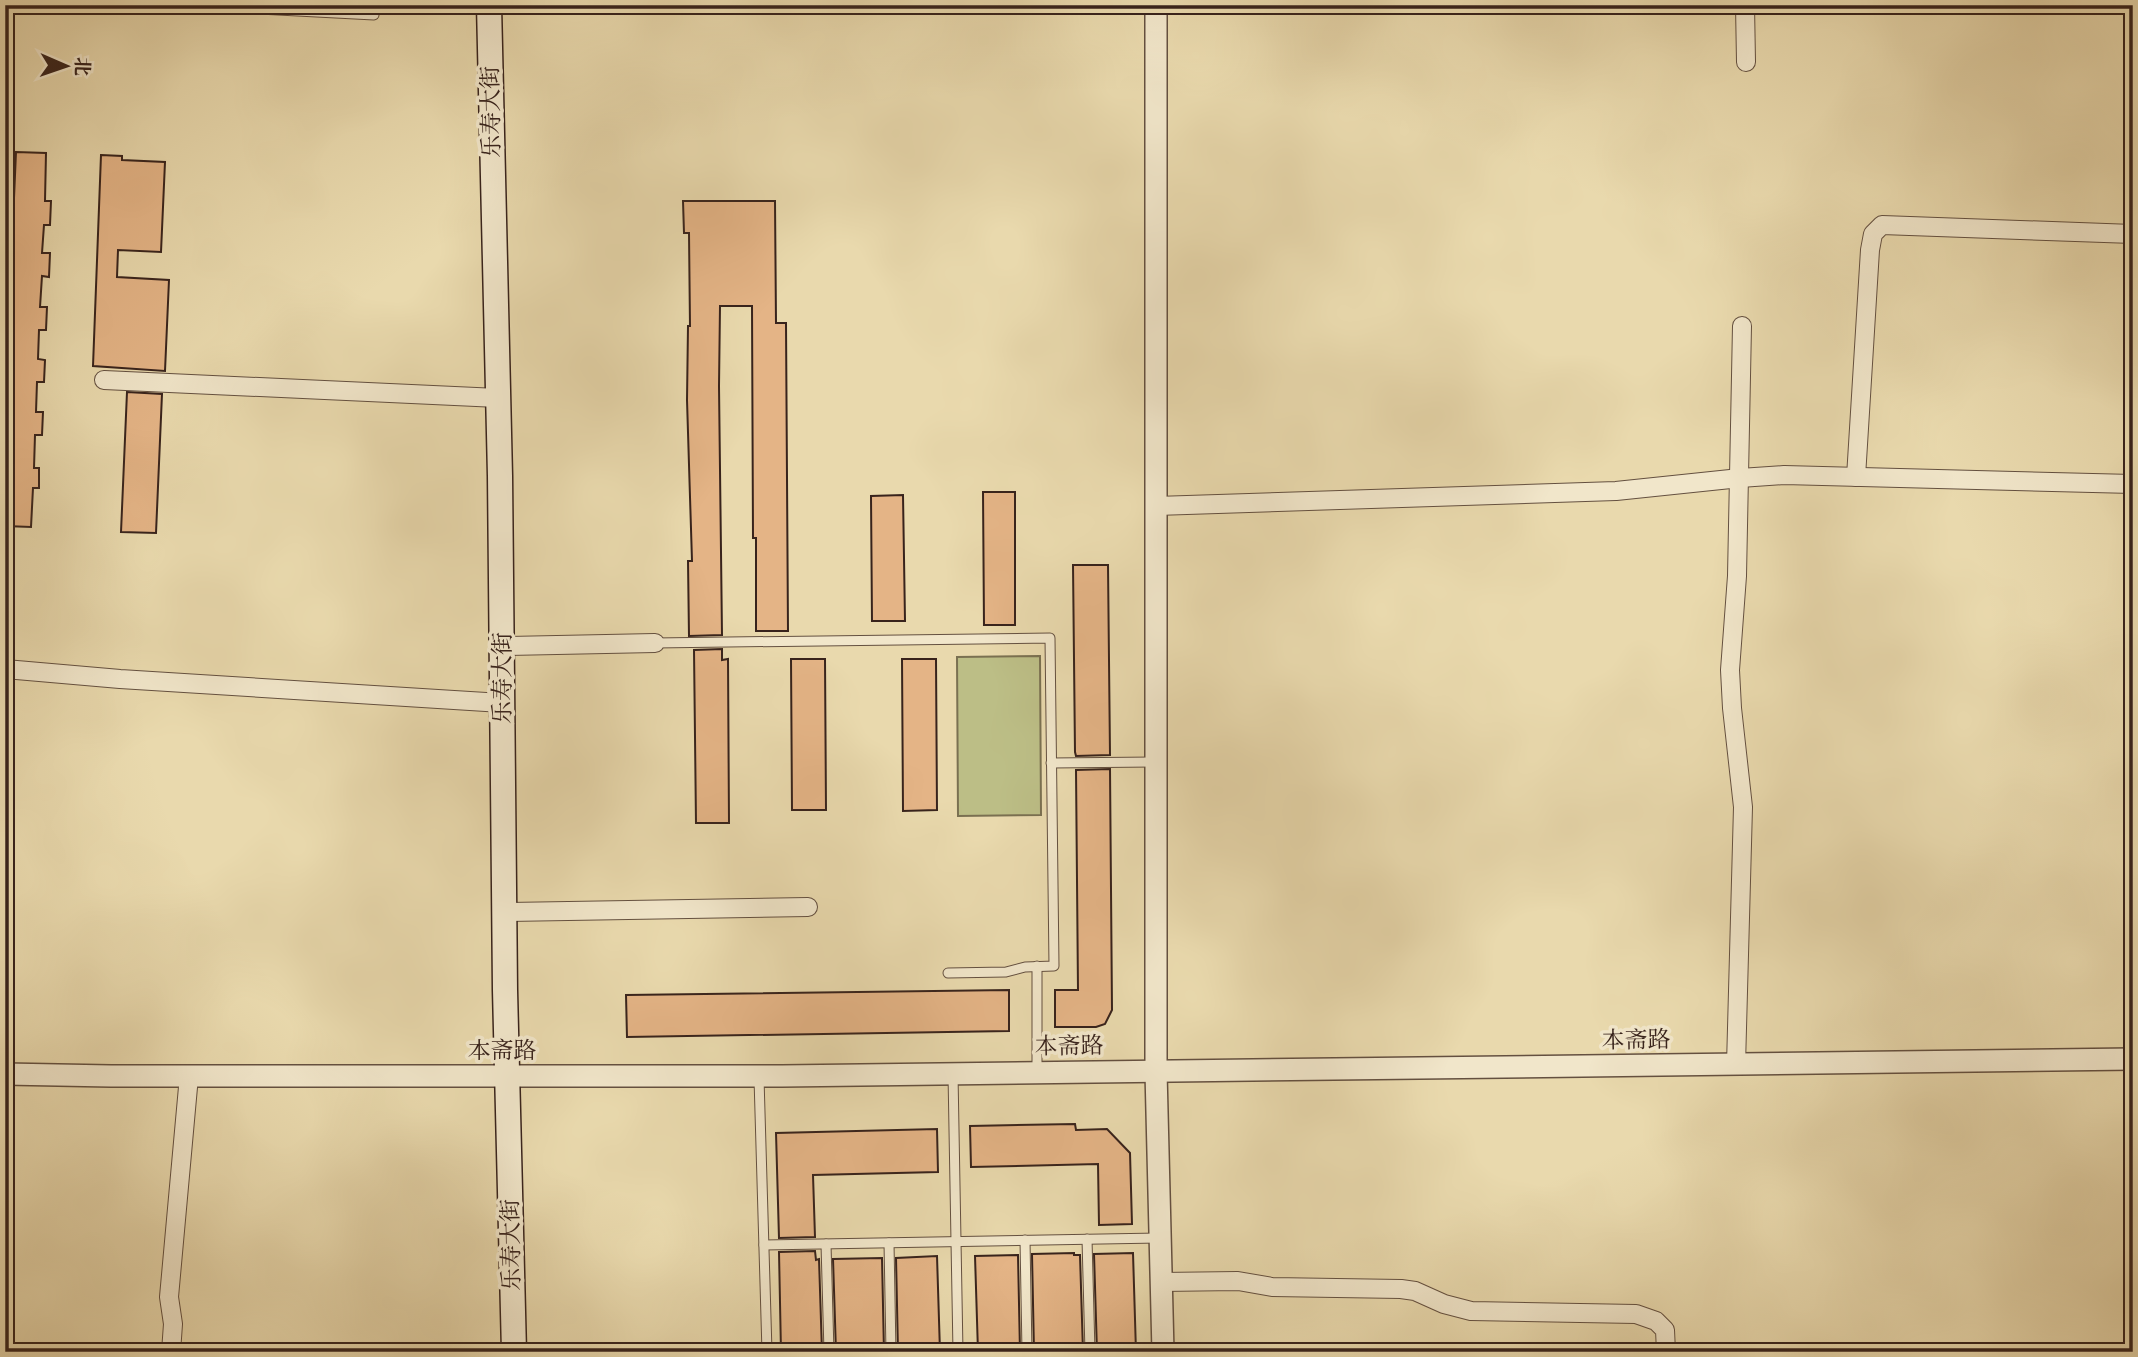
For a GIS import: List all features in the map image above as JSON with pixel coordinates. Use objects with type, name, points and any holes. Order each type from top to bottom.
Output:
[{"type":"main road","name":"乐寿大街","points":[[489,5],[514,1352]]},
{"type":"street","points":[[1156,5],[1156,1072],[1163,1352]]},
{"type":"street","points":[[1745,5],[1746,62]]},
{"type":"street","points":[[1856,477],[1870,250],[1873,234],[1882,225],[2133,233]]},
{"type":"street","points":[[1736,1065],[1743,807],[1730,670],[1737,576],[1742,326]]},
{"type":"street","points":[[104,380],[498,398]]},
{"type":"street","points":[[1156,506],[1616,491],[1784,475],[2133,484]]},
{"type":"street","points":[[502,646],[655,643]]},
{"type":"street","points":[[5,669],[120,679],[502,703]]},
{"type":"street","points":[[504,912],[808,907]]},
{"type":"street","name":"本斋路","points":[[5,1074],[759,1076],[2133,1059]]},
{"type":"street","points":[[171,1352],[173,1324],[169,1297],[189,1076]]},
{"type":"street","points":[[1161,1282],[1238,1281],[1272,1287],[1401,1289],[1415,1291],[1444,1304],[1471,1311],[1636,1314],[1656,1321],[1665,1329],[1666,1352]]},
{"type":"lane","points":[[185,5],[374,15]]},
{"type":"lane","points":[[655,643],[1050,638],[1054,966],[1025,967],[1006,972],[948,973]]},
{"type":"lane","points":[[1051,763],[1156,762]]},
{"type":"lane","points":[[1037,966],[1037,1073]]},
{"type":"lane","points":[[953,1074],[958,1352]]},
{"type":"lane","points":[[759,1076],[767,1352]]},
{"type":"lane","points":[[764,1245],[1160,1237]]},
{"type":"lane","points":[[1087,1239],[1090,1352]]},
{"type":"lane","points":[[1025,1240],[1027,1352]]},
{"type":"lane","points":[[889,1243],[891,1352]]},
{"type":"lane","points":[[826,1244],[829,1352]]},
{"type":"green space","points":[[1040,656],[1041,815],[958,816],[957,657]]},
{"type":"building","points":[[16,152],[46,153],[45,201],[51,201],[50,225],[44,225],[42,253],[50,253],[49,277],[42,276],[40,307],[47,307],[46,330],[39,330],[38,359],[45,360],[44,382],[37,382],[36,412],[43,412],[42,435],[35,435],[34,468],[39,468],[39,488],[33,488],[31,527],[5,526],[5,405]]},
{"type":"building","points":[[101,155],[122,156],[122,160],[165,162],[161,252],[118,250],[117,277],[169,280],[165,371],[93,366]]},
{"type":"building","points":[[683,201],[775,201],[776,323],[786,323],[788,631],[756,631],[752,306],[720,306],[722,635],[689,636],[688,561],[692,561],[687,400],[690,326],[689,233],[684,233]]},
{"type":"building","points":[[127,392],[162,394],[156,533],[121,532]]},
{"type":"building","points":[[983,492],[1015,492],[1015,625],[984,625]]},
{"type":"building","points":[[903,495],[905,621],[872,621],[871,496]]},
{"type":"building","points":[[1073,565],[1108,565],[1110,755],[1076,756],[1075,752]]},
{"type":"building","points":[[722,649],[722,660],[728,659],[729,823],[696,823],[694,650]]},
{"type":"building","points":[[791,659],[825,659],[826,810],[792,810]]},
{"type":"building","points":[[902,659],[936,659],[937,810],[903,811]]},
{"type":"building","points":[[1110,769],[1112,1010],[1105,1024],[1096,1027],[1055,1027],[1055,990],[1078,990],[1076,770]]},
{"type":"building","points":[[1009,990],[1009,1031],[627,1037],[626,995]]},
{"type":"building","points":[[1075,1124],[1076,1130],[1107,1129],[1130,1153],[1132,1224],[1099,1225],[1098,1164],[971,1167],[970,1126]]},
{"type":"building","points":[[937,1129],[938,1172],[813,1175],[815,1237],[779,1238],[776,1133]]},
{"type":"building","points":[[815,1251],[816,1260],[819,1259],[822,1352],[781,1352],[779,1252]]},
{"type":"building","points":[[1133,1253],[1136,1352],[1097,1352],[1094,1254]]},
{"type":"building","points":[[1032,1254],[1080,1255],[1083,1352],[1034,1352]]},
{"type":"building","points":[[1018,1255],[1020,1352],[978,1352],[975,1256]]},
{"type":"building","points":[[937,1256],[940,1352],[898,1352],[896,1258]]},
{"type":"building","points":[[882,1258],[884,1352],[836,1352],[833,1259]]}]
